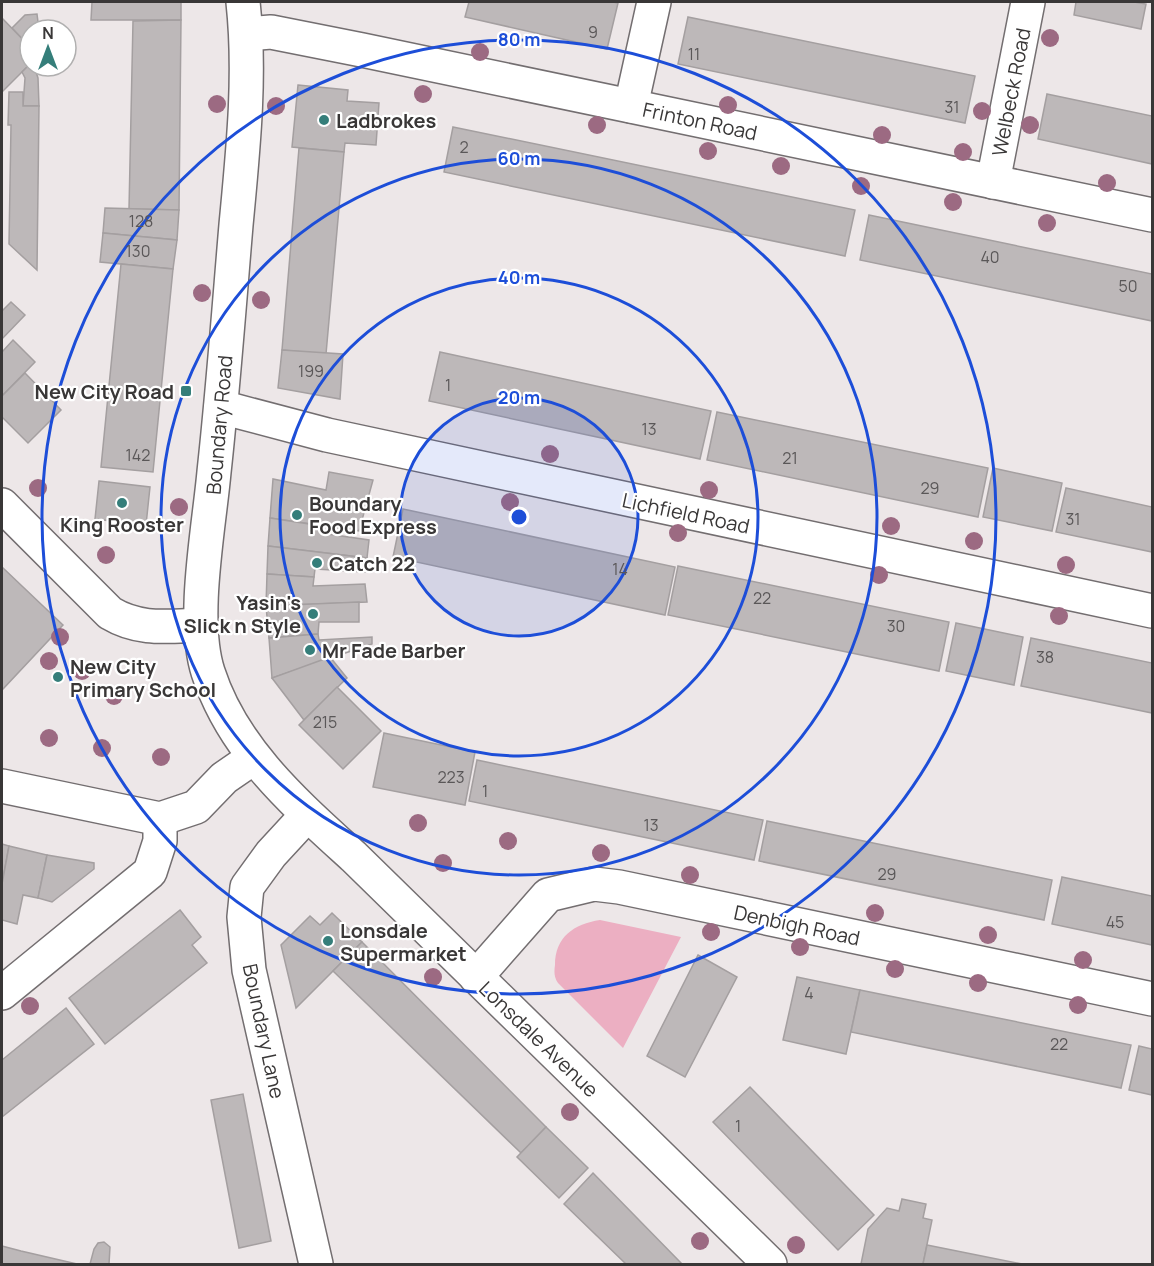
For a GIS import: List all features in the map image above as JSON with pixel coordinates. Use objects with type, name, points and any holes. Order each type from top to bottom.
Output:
[{"type":"street","name":"Boundary Road","points":[[243,2],[246,34],[246,117],[201,625],[208,671],[223,709],[253,758],[307,815]]},
{"type":"street","points":[[631,106],[654,2]]},
{"type":"street","name":"Welbeck Road","points":[[993,182],[1028,2]]},
{"type":"street","name":"Frinton Road","points":[[246,34],[271,32],[1152,215]]},
{"type":"street","name":"Lichfield Road","points":[[221,407],[327,435],[1152,611]]},
{"type":"street","points":[[2,505],[110,613],[124,622],[139,626],[201,625]]},
{"type":"street","points":[[2,786],[160,819],[196,807],[224,778],[253,758]]},
{"type":"street","name":"Lonsdale Avenue","points":[[307,815],[354,857],[770,1264]]},
{"type":"street","name":"Boundary Lane","points":[[307,815],[270,854],[247,887],[244,917],[249,970],[316,1264]]},
{"type":"street","points":[[2,993],[150,872],[160,841],[160,819]]},
{"type":"street","name":"Denbigh Road","points":[[476,977],[548,895],[594,884],[619,887],[1152,999]]},
{"type":"shaded area","points":[[600,920],[681,937],[623,1048],[558,983],[555,974],[556,955],[562,940],[574,929]]},
{"type":"building","points":[[92,2],[181,2],[181,20],[91,20]]},
{"type":"building","points":[[469,2],[618,3],[607,49],[465,17]]},
{"type":"building","points":[[1076,2],[1146,4],[1141,29],[1074,15]]},
{"type":"building","points":[[37,14],[38,18],[22,18],[25,15]]},
{"type":"building","points":[[688,17],[975,76],[965,123],[678,64]]},
{"type":"building","points":[[2,18],[18,35],[18,76],[2,92]]},
{"type":"building","points":[[181,20],[179,210],[129,209],[133,21]]},
{"type":"building","points":[[18,22],[18,34],[12,28]]},
{"type":"building","points":[[25,78],[38,78],[39,106],[23,106]]},
{"type":"building","points":[[298,85],[348,90],[347,101],[379,103],[376,145],[345,143],[344,152],[292,147]]},
{"type":"building","points":[[9,92],[23,92],[23,106],[39,106],[37,270],[9,244],[11,125],[8,125]]},
{"type":"building","points":[[1047,94],[1152,116],[1152,164],[1038,139]]},
{"type":"building","points":[[453,127],[855,210],[845,256],[444,172]]},
{"type":"building","points":[[299,148],[344,152],[326,354],[282,350]]},
{"type":"building","points":[[105,208],[179,210],[177,240],[103,233]]},
{"type":"building","points":[[869,215],[1152,274],[1152,321],[860,260]]},
{"type":"building","points":[[103,233],[177,240],[173,269],[100,262]]},
{"type":"building","points":[[121,264],[173,269],[153,472],[101,467]]},
{"type":"building","points":[[11,302],[25,315],[2,339],[2,311]]},
{"type":"building","points":[[13,340],[35,362],[2,396],[2,352]]},
{"type":"building","points":[[282,350],[343,354],[340,399],[278,388]]},
{"type":"building","points":[[440,352],[711,411],[700,459],[429,401]]},
{"type":"building","points":[[25,373],[61,410],[28,443],[2,417],[2,396]]},
{"type":"building","points":[[717,412],[988,468],[978,517],[707,460]]},
{"type":"building","points":[[993,468],[1062,483],[1052,531],[983,517]]},
{"type":"building","points":[[329,472],[373,480],[359,531],[270,518],[273,479],[326,490]]},
{"type":"building","name":"King Rooster","points":[[99,481],[150,487],[146,525],[95,519]]},
{"type":"building","points":[[1066,488],[1152,507],[1152,552],[1056,532]]},
{"type":"building","points":[[403,509],[675,567],[665,615],[393,557]]},
{"type":"building","points":[[270,518],[322,526],[321,533],[369,540],[367,558],[268,546]]},
{"type":"building","name":"Catch 22","points":[[268,546],[367,558],[365,572],[315,569],[314,577],[267,574]]},
{"type":"building","points":[[678,566],[949,622],[939,671],[668,615]]},
{"type":"building","points":[[2,567],[63,625],[2,690]]},
{"type":"building","points":[[267,574],[314,577],[313,586],[365,584],[367,602],[266,606]]},
{"type":"building","name":"Yasin's Slick n Style","points":[[359,602],[359,622],[319,622],[318,634],[269,638],[266,606]]},
{"type":"building","points":[[956,623],[1023,637],[1014,685],[946,671]]},
{"type":"building","name":"Mr Fade Barber","points":[[318,634],[319,640],[372,637],[372,644],[272,678],[269,638]]},
{"type":"building","points":[[1031,638],[1152,663],[1152,713],[1021,686]]},
{"type":"building","points":[[330,657],[347,678],[304,720],[272,678]]},
{"type":"building","points":[[337,687],[381,731],[343,769],[299,725]]},
{"type":"building","points":[[384,733],[475,752],[465,805],[373,787]]},
{"type":"building","points":[[477,760],[763,820],[754,860],[469,801]]},
{"type":"building","points":[[767,821],[1052,880],[1044,920],[759,861]]},
{"type":"building","points":[[2,844],[9,846],[2,884]]},
{"type":"building","points":[[9,846],[47,855],[38,898],[23,895],[17,924],[2,920],[2,884]]},
{"type":"building","points":[[47,855],[94,863],[94,869],[52,902],[38,898]]},
{"type":"building","points":[[1062,877],[1152,896],[1152,945],[1052,924]]},
{"type":"building","points":[[180,910],[201,937],[192,945],[207,963],[105,1044],[69,998]]},
{"type":"building","points":[[332,913],[362,942],[296,1008],[281,945],[310,916],[320,925]]},
{"type":"building","points":[[362,942],[546,1127],[521,1153],[333,971]]},
{"type":"building","points":[[698,955],[737,977],[685,1077],[647,1056]]},
{"type":"building","points":[[797,977],[860,990],[846,1054],[783,1040]]},
{"type":"building","points":[[860,990],[1131,1045],[1121,1088],[851,1032]]},
{"type":"building","points":[[66,1008],[94,1044],[2,1117],[2,1060]]},
{"type":"building","points":[[1139,1046],[1152,1049],[1152,1095],[1129,1090]]},
{"type":"building","points":[[750,1087],[874,1215],[838,1250],[713,1122]]},
{"type":"building","points":[[243,1094],[271,1241],[239,1248],[211,1100]]},
{"type":"building","points":[[546,1127],[588,1168],[559,1198],[517,1157]]},
{"type":"building","points":[[593,1173],[682,1264],[626,1264],[564,1204]]},
{"type":"building","points":[[902,1199],[926,1204],[923,1218],[932,1220],[923,1264],[861,1264],[868,1229],[887,1208],[899,1211]]},
{"type":"building","points":[[104,1242],[110,1247],[109,1264],[90,1264],[94,1249],[98,1243]]},
{"type":"building","points":[[927,1245],[1022,1264],[923,1264]]},
{"type":"building","points":[[2,1246],[21,1251],[77,1264],[2,1264]]},
{"type":"place","name":"Ladbrokes","points":[[324,120]]},
{"type":"place","name":"New City Road","points":[[186,391]]},
{"type":"place","name":"King Rooster","points":[[122,503]]},
{"type":"place","name":"Boundary Food Express","points":[[297,515]]},
{"type":"place","name":"Catch 22","points":[[317,563]]},
{"type":"place","name":"Yasin's Slick n Style","points":[[313,614]]},
{"type":"place","name":"Mr Fade Barber","points":[[310,650]]},
{"type":"place","name":"New City Primary School","points":[[58,677]]},
{"type":"place","name":"Lonsdale Supermarket","points":[[328,941]]}]
